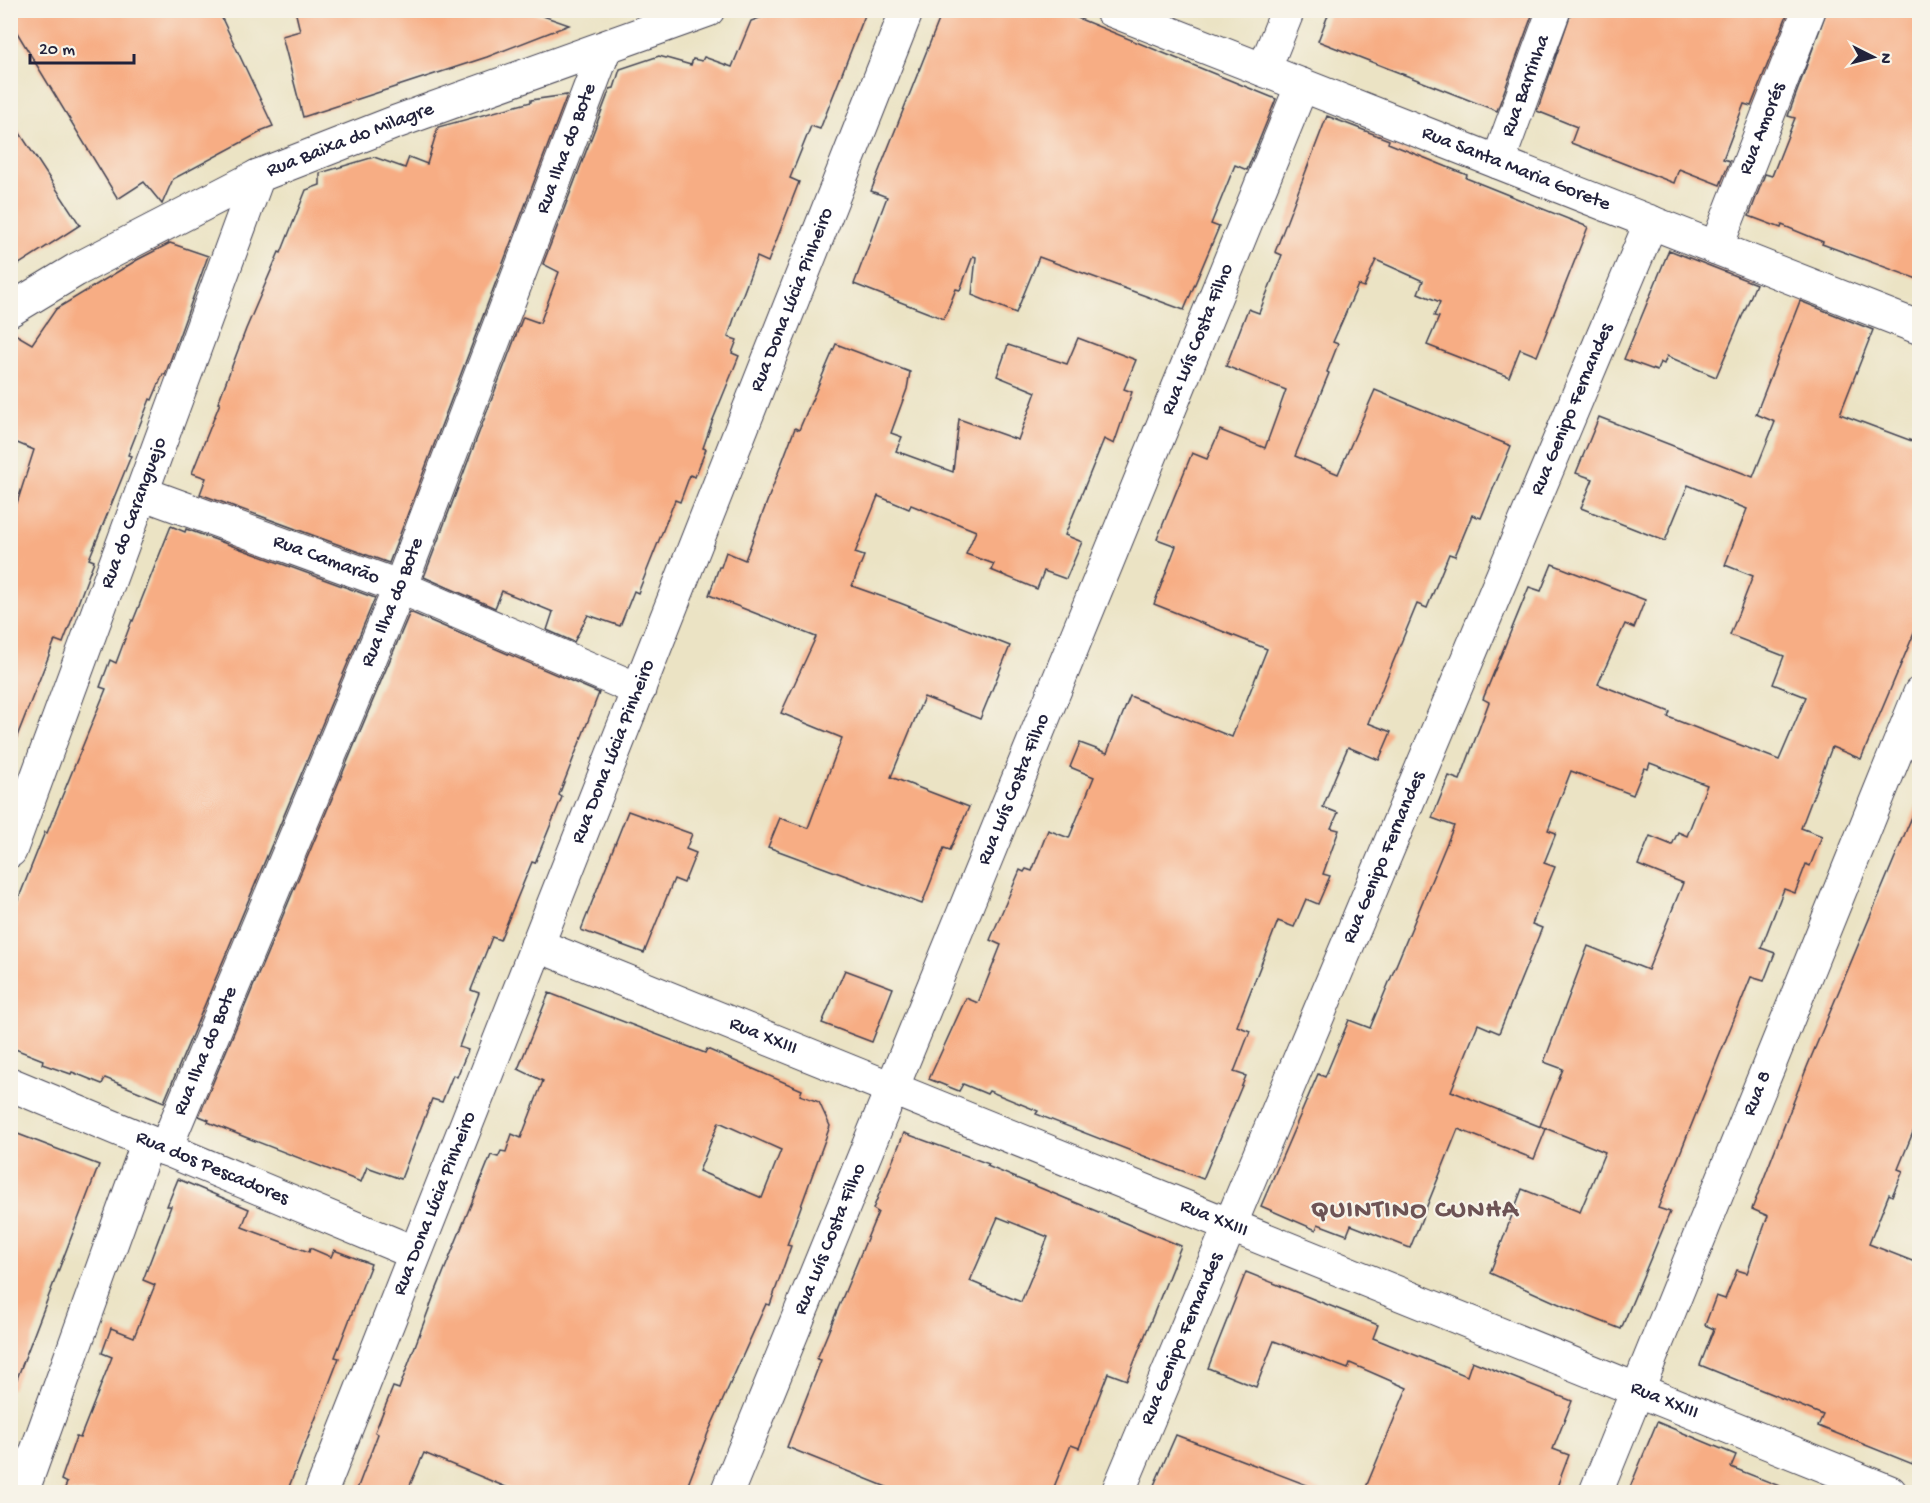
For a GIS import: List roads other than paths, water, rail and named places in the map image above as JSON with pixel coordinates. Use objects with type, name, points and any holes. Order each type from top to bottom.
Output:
[{"type":"street","name":"Rua Baixa do Milagre","points":[[10,310],[76,270],[258,176],[396,122],[708,10]]},
{"type":"street","name":"Rua Dona Lúcia Pinheiro","points":[[321,1492],[907,10]]},
{"type":"street","name":"Rua Santa Maria Gorete","points":[[1111,10],[1920,328]]},
{"type":"street","points":[[1264,70],[1288,10]]},
{"type":"street","name":"Rua Barrinha","points":[[1498,162],[1554,10]]},
{"type":"street","name":"Rua Amorés","points":[[1716,248],[1809,10]]},
{"type":"street","name":"Rua Ilha do Bote","points":[[22,1492],[156,1146],[400,587],[605,48]]},
{"type":"street","name":"Rua Luís Costa Filho","points":[[727,1492],[1302,85]]},
{"type":"street","name":"Rua do Caranguejo","points":[[10,851],[258,176]]},
{"type":"street","name":"Rua Genipo Fernandes","points":[[1118,1492],[1651,222]]},
{"type":"street","name":"Rua Camarão","points":[[142,493],[400,587],[639,690]]},
{"type":"street","name":"Rua 8","points":[[1596,1492],[1920,693]]},
{"type":"street","name":"Rua XXIII","points":[[537,945],[1890,1492]]},
{"type":"street","name":"Rua dos Pescadores","points":[[10,1084],[415,1253]]},
{"type":"district","name":"QUINTINO CUNHA","points":[[1415,1211]]}]
